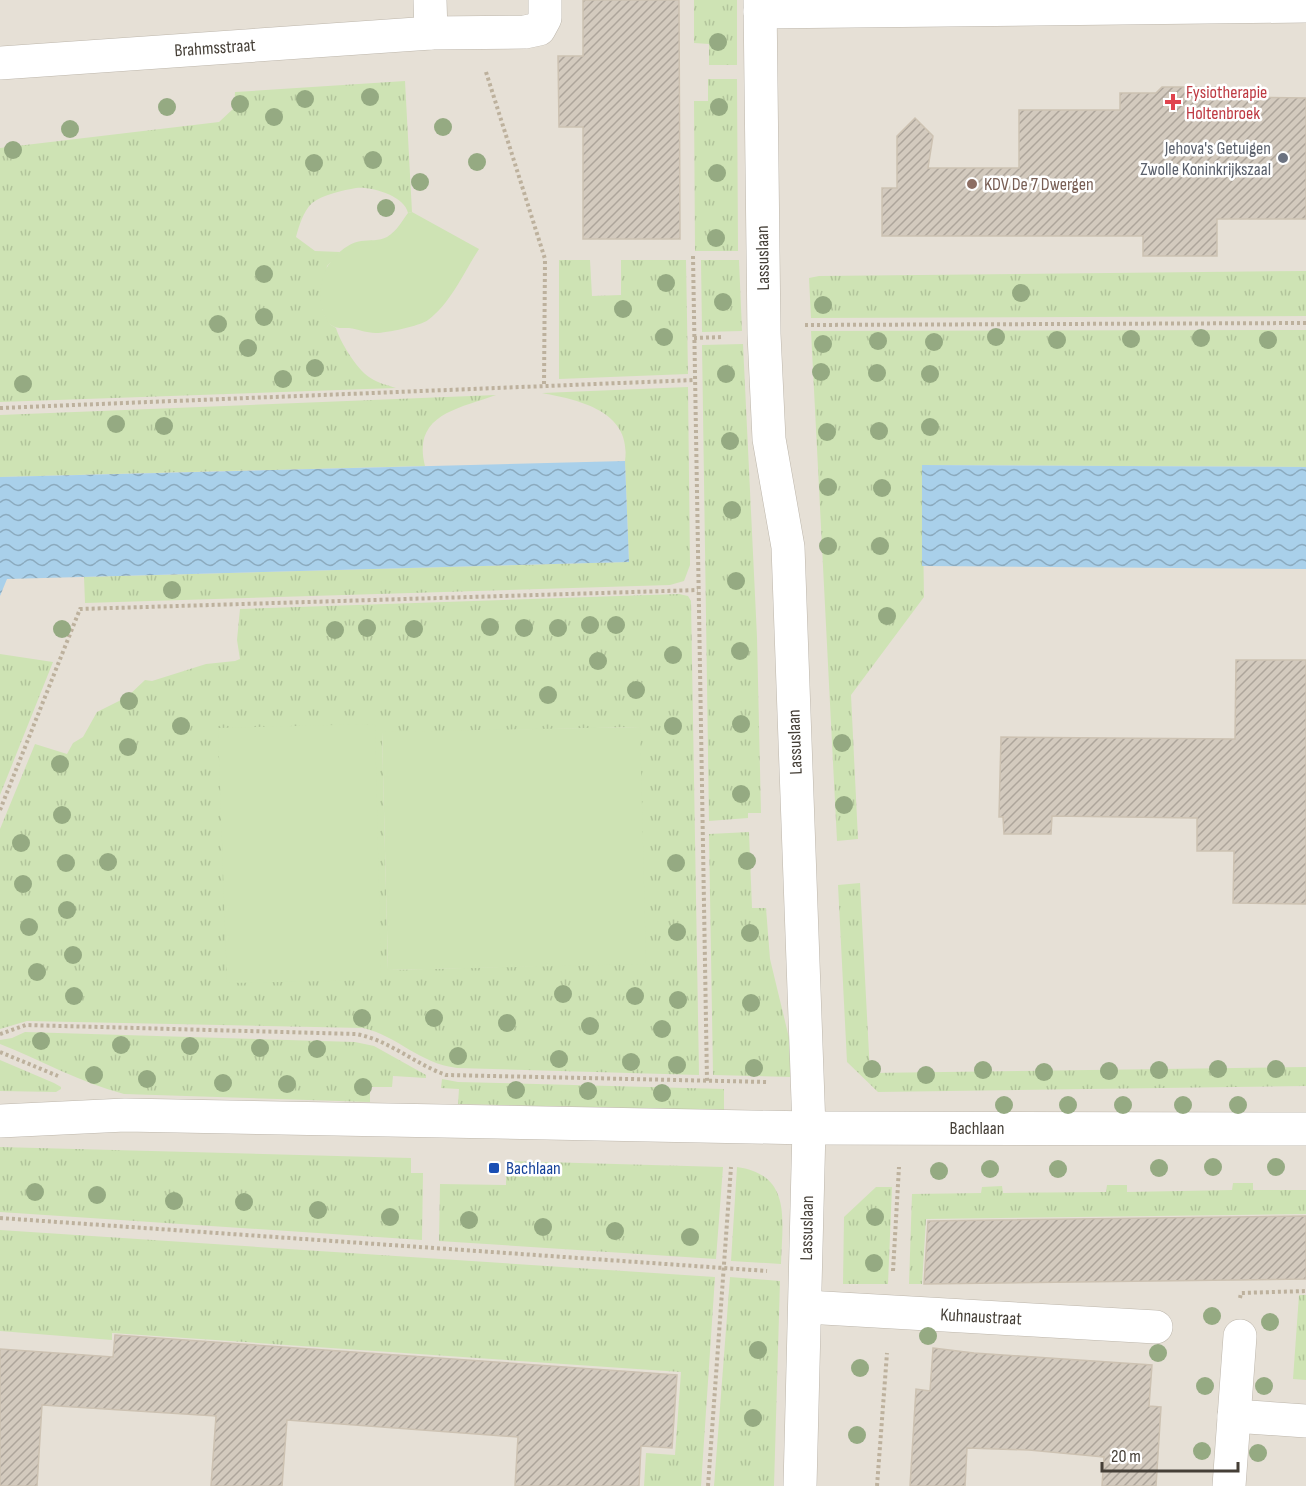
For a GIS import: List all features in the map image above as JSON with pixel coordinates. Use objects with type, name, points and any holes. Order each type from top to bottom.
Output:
[{"type":"street","points":[[430,0],[431,33]]},
{"type":"street","name":"Brahmsstraat","points":[[0,63],[431,33],[525,32],[539,29],[545,18],[545,0]]},
{"type":"street","points":[[760,6],[1138,3],[1306,6]]},
{"type":"street","name":"Lassuslaan","points":[[760,6],[764,334],[770,439],[788,547],[808,1082],[806,1307],[800,1486]]},
{"type":"street","name":"Bachlaan","points":[[0,1121],[125,1115],[809,1128],[1306,1129]]},
{"type":"street","name":"Kuhnaustraat","points":[[806,1307],[1156,1327]]},
{"type":"street","points":[[1230,1486],[1240,1336]]},
{"type":"street","points":[[1234,1416],[1306,1421]]},
{"type":"path","points":[[474,33],[545,259],[544,386]]},
{"type":"path","points":[[693,256],[707,1081]]},
{"type":"path","points":[[694,338],[742,337],[811,324],[1306,323]]},
{"type":"path","points":[[0,408],[695,380]]},
{"type":"path","points":[[0,810],[80,609],[698,590]]},
{"type":"path","points":[[0,1034],[26,1025],[356,1034],[380,1041],[417,1062],[446,1074],[808,1082]]},
{"type":"path","points":[[708,1486],[734,1126]]},
{"type":"path","points":[[0,1218],[806,1274]]},
{"type":"shaded area","points":[[0,0],[1306,0],[1306,1486],[0,1486]]},
{"type":"green space","points":[[694,0],[737,0],[737,65],[709,65],[709,44],[694,43]]},
{"type":"green space","points":[[708,79],[737,79],[738,251],[695,251],[694,101],[708,101]]},
{"type":"green space","points":[[405,81],[412,212],[408,213],[401,202],[386,193],[362,188],[345,190],[327,195],[312,203],[304,215],[296,237],[315,251],[340,252],[327,266],[322,308],[325,316],[336,328],[359,368],[375,381],[396,388],[0,402],[0,148],[219,122],[234,108],[235,92]]},
{"type":"green space","points":[[412,212],[479,249],[444,305],[428,320],[418,325],[381,333],[337,328],[331,325],[326,320],[321,306],[322,283],[329,264],[336,255],[356,242],[378,240],[391,235],[408,213]]},
{"type":"green space","points":[[559,260],[590,260],[592,296],[621,295],[621,260],[686,260],[688,374],[559,379]]},
{"type":"green space","points":[[701,260],[739,260],[742,331],[702,332]]},
{"type":"green space","points":[[1306,271],[1306,316],[811,318],[809,278],[819,276]]},
{"type":"green space","points":[[1306,330],[1306,467],[922,465],[924,597],[851,695],[858,839],[837,841],[811,331]]},
{"type":"green space","points":[[743,344],[757,637],[761,813],[748,813],[748,818],[709,821],[702,345]]},
{"type":"green space","points":[[688,387],[690,565],[684,581],[670,585],[85,603],[84,577],[629,562],[625,444],[620,430],[612,419],[586,404],[542,393]]},
{"type":"green space","points":[[496,395],[453,410],[431,425],[425,435],[423,449],[425,466],[0,477],[0,415]]},
{"type":"green space","points":[[679,594],[688,596],[691,601],[699,1075],[457,1068],[431,1061],[387,1037],[363,1028],[27,1021],[0,1029],[0,829],[35,744],[67,754],[73,743],[83,737],[97,712],[127,697],[145,680],[152,681],[206,664],[240,659],[237,640],[240,609]],"holes":[[[640,727],[535,966],[388,970],[382,733]]]},
{"type":"green space","points":[[0,654],[53,662],[0,795]]},
{"type":"green space","points":[[375,724],[381,980],[227,983],[218,728]]},
{"type":"green space","points":[[640,727],[646,964],[388,970],[382,732]]},
{"type":"green space","points":[[749,832],[752,908],[766,908],[770,959],[790,1042],[792,1077],[713,1075],[709,834]]},
{"type":"green space","points":[[860,883],[870,1073],[1306,1067],[1306,1086],[878,1092],[847,1062],[838,885]]},
{"type":"green space","points":[[25,1032],[355,1042],[374,1046],[426,1075],[426,1078],[393,1076],[392,1087],[370,1087],[370,1102],[124,1094],[77,1078],[0,1044],[0,1040]]},
{"type":"green space","points":[[0,1060],[54,1083],[61,1089],[56,1092],[0,1091]]},
{"type":"green space","points":[[442,1079],[458,1082],[724,1089],[724,1110],[458,1104],[459,1089],[441,1088]]},
{"type":"green space","points":[[0,1147],[411,1158],[411,1173],[423,1173],[422,1240],[0,1212]]},
{"type":"green space","points":[[506,1161],[723,1167],[716,1259],[439,1241],[440,1184],[506,1185]]},
{"type":"green space","points":[[737,1167],[755,1172],[768,1179],[776,1190],[782,1217],[781,1264],[731,1261]]},
{"type":"green space","points":[[1233,1183],[1253,1183],[1253,1190],[1306,1190],[1306,1214],[926,1219],[922,1284],[909,1284],[912,1194],[981,1193],[982,1187],[1002,1186],[1003,1193],[1106,1192],[1107,1185],[1127,1185],[1127,1192],[1232,1190]]},
{"type":"green space","points":[[876,1187],[892,1187],[888,1284],[843,1284],[844,1217]]},
{"type":"green space","points":[[0,1230],[715,1277],[701,1486],[644,1486],[646,1453],[675,1455],[681,1372],[112,1333],[112,1340],[0,1331]]},
{"type":"green space","points":[[730,1277],[780,1281],[774,1486],[714,1486]]},
{"type":"green space","points":[[1299,1295],[1306,1295],[1306,1380],[1293,1379]]},
{"type":"water","points":[[625,461],[629,562],[7,579],[0,596],[0,477]]},
{"type":"water","points":[[922,465],[1306,467],[1306,569],[922,566]]},
{"type":"building","points":[[583,0],[679,0],[680,239],[583,239],[583,127],[559,127],[558,56],[583,56]]},
{"type":"building","points":[[1162,87],[1217,87],[1217,97],[1306,98],[1306,219],[1217,219],[1217,256],[1143,256],[1143,236],[882,236],[882,188],[897,188],[897,136],[915,118],[933,136],[928,168],[1019,168],[1019,110],[1120,110],[1120,93],[1156,93]]},
{"type":"building","points":[[1236,660],[1306,660],[1306,904],[1233,903],[1234,851],[1197,851],[1197,818],[1052,816],[1051,834],[1004,834],[1003,817],[999,817],[1001,737],[1235,739]]},
{"type":"building","points":[[1306,1216],[1306,1279],[924,1284],[928,1221]]},
{"type":"building","points":[[115,1335],[677,1375],[672,1448],[641,1446],[639,1486],[515,1486],[518,1437],[287,1420],[282,1486],[211,1486],[216,1416],[42,1405],[37,1486],[0,1486],[0,1349],[113,1357]]},
{"type":"building","points":[[933,1348],[974,1353],[1152,1365],[1149,1406],[1161,1407],[1156,1486],[1102,1486],[1104,1457],[1029,1450],[967,1448],[965,1486],[910,1486],[916,1389],[930,1391]]},
{"type":"place","name":"Fysiotherapie Holtenbroek","points":[[1173,102]]},
{"type":"place","name":"Jehova's Getuigen Zwolle Koninkrijkszaal","points":[[1283,158]]},
{"type":"place","name":"KDV De 7 Dwergen","points":[[972,184]]},
{"type":"place","name":"Bachlaan","points":[[494,1168]]}]
